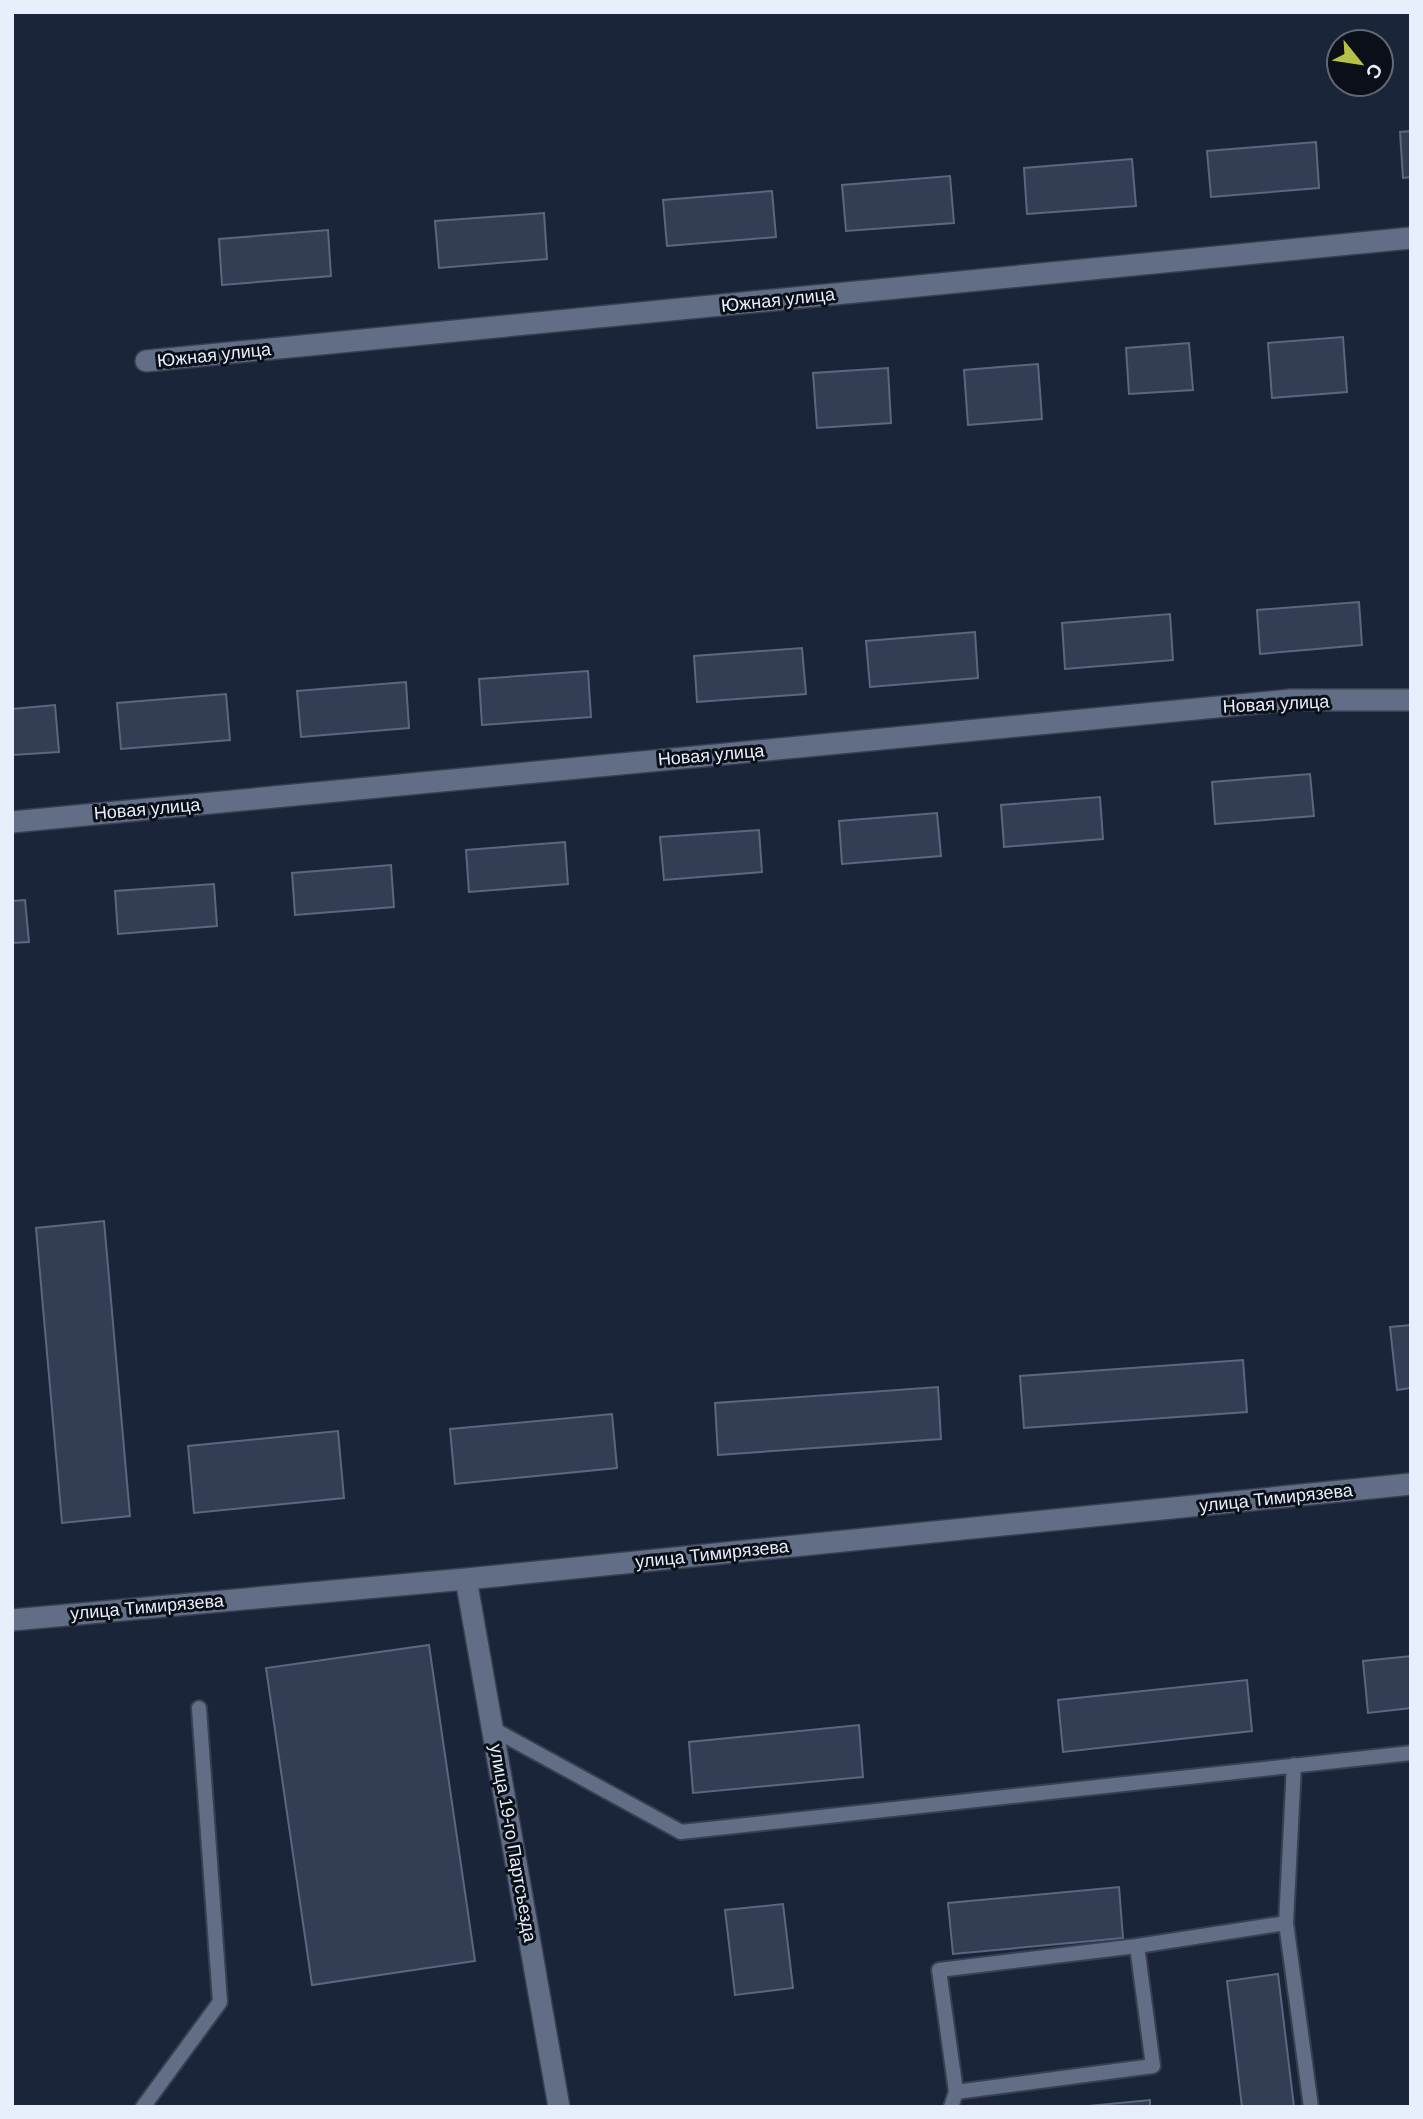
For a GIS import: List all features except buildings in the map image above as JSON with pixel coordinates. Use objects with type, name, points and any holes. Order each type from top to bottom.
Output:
[{"type":"street","name":"Южная улица","points":[[146,361],[1411,238]]},
{"type":"street","name":"Новая улица","points":[[12,822],[1291,700],[1411,700]]},
{"type":"street","name":"улица Тимирязева","points":[[12,1620],[466,1578],[1411,1484]]},
{"type":"street","name":"улица 19-го Партсъезда","points":[[466,1578],[559,2107]]},
{"type":"lane","points":[[143,2107],[220,2001],[199,1708]]},
{"type":"lane","points":[[493,1729],[681,1832],[1411,1752]]},
{"type":"lane","points":[[1294,1765],[1286,1923],[1311,2107]]},
{"type":"lane","points":[[1137,1945],[1153,2066],[953,2100],[939,1970],[1286,1923]]}]
